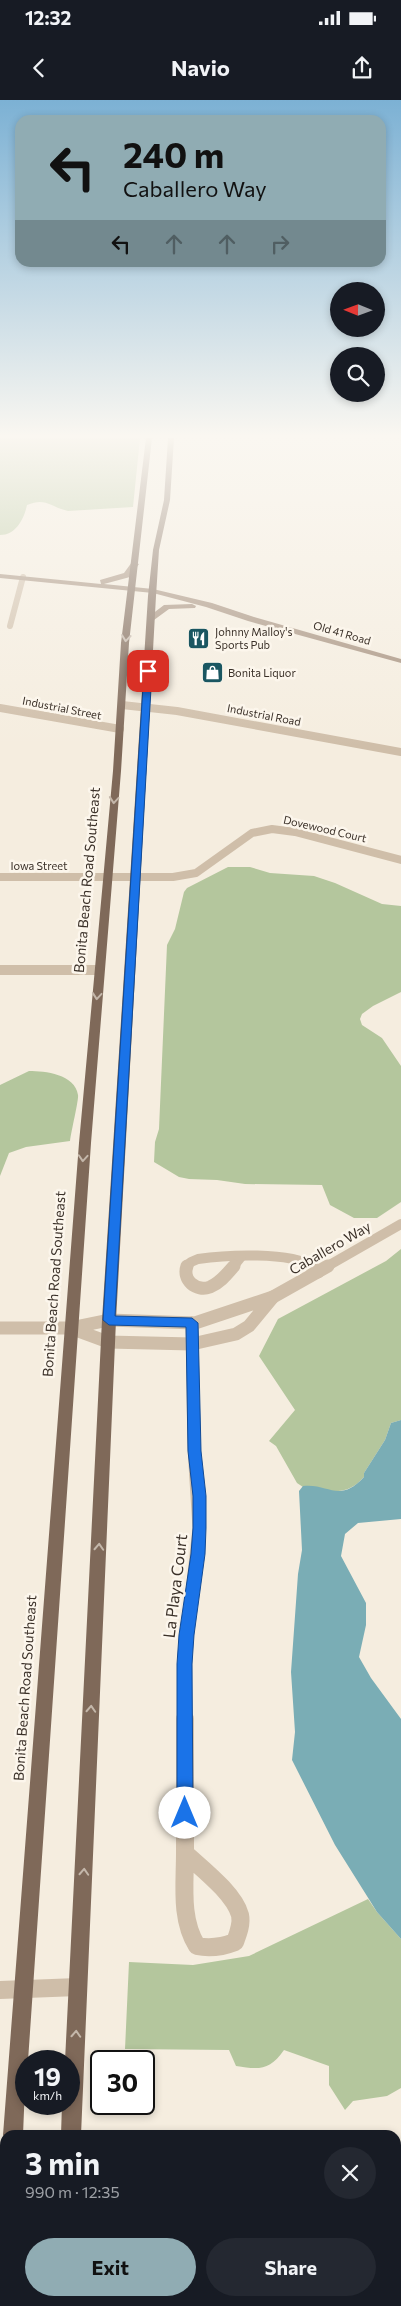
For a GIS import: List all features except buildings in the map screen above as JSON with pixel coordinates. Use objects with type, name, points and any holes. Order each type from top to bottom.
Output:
[{"type":"main road","name":"Bonita Beach Road Southeast","points":[[13,2130],[70,1328],[120,730],[125,643],[138,541]]},
{"type":"main road","points":[[71,2130],[109,1320],[152,593],[158,541]]},
{"type":"street","points":[[84,583],[122,578],[131,572],[135,564]]},
{"type":"street","name":"Old 41 Road","points":[[0,576],[23,576],[152,593],[209,605],[251,619]]},
{"type":"street","points":[[10,626],[23,576]]},
{"type":"street","name":"Old 41 Road","points":[[152,593],[190,605],[251,619],[401,661]]},
{"type":"street","points":[[151,618],[167,606],[190,605]]},
{"type":"street","name":"Industrial Road","points":[[122,705],[191,713],[401,752]]},
{"type":"street","name":"Industrial Street","points":[[0,708],[120,730]]},
{"type":"street","name":"Dovewood Court","points":[[107,877],[173,877],[196,873],[252,833],[272,829],[294,832],[401,860]]},
{"type":"street","name":"Iowa Street","points":[[0,877],[107,877]]},
{"type":"street","points":[[0,970],[99,970]]},
{"type":"street","name":"Caballero Way","points":[[70,1328],[109,1320],[192,1323],[218,1317],[253,1302],[273,1297],[401,1224]]},
{"type":"street","points":[[241,1257],[300,1259],[318,1272]]},
{"type":"street","name":"Caballero Way","points":[[70,1328],[108,1342],[192,1344],[236,1334],[249,1326],[264,1311],[273,1297]]},
{"type":"street","name":"La Playa Court","points":[[185,1853],[225,1891],[240,1913],[241,1926],[235,1942],[222,1948],[210,1949],[198,1946],[189,1933],[185,1910],[184,1664],[200,1528],[200,1496],[194,1451],[192,1323]]},
{"type":"street","points":[[0,1328],[70,1328]]},
{"type":"street","points":[[0,1990],[78,1987]]},
{"type":"green space","points":[[228,867],[250,867],[270,873],[314,876],[335,883],[382,904],[401,906],[401,992],[373,1006],[362,1014],[360,1019],[362,1025],[382,1038],[401,1066],[401,1202],[377,1218],[354,1218],[330,1205],[322,1185],[245,1184],[189,1179],[179,1177],[154,1162],[155,1142],[159,1129],[167,945],[175,929],[184,892],[187,888]]},
{"type":"green space","points":[[29,1071],[58,1075],[71,1082],[76,1088],[78,1098],[70,1141],[26,1147],[9,1153],[0,1176],[0,1085]]},
{"type":"green space","points":[[401,1249],[401,1420],[391,1423],[385,1440],[364,1473],[364,1477],[357,1484],[344,1490],[334,1491],[303,1487],[297,1483],[276,1446],[269,1441],[295,1410],[259,1356],[278,1319],[386,1261]]},
{"type":"green space","points":[[368,1899],[401,1939],[401,2088],[387,2096],[353,2101],[345,2110],[329,2085],[329,2066],[284,2050],[269,2065],[252,2068],[236,2066],[229,2050],[125,2049],[129,1962],[193,1965],[249,1956]]},
{"type":"water","points":[[401,1420],[401,1519],[358,1523],[345,1534],[341,1556],[366,1603],[366,1625],[359,1657],[371,1678],[401,1719],[401,1939],[377,1912],[335,1845],[292,1760],[295,1732],[291,1672],[298,1574],[302,1550],[299,1491],[303,1486],[341,1491],[355,1485],[364,1477],[364,1473],[385,1440],[391,1423]]},
{"type":"place","name":"Johnny Malloy's Sports Pub","points":[[199,638]]},
{"type":"place","name":"Bonita Liquor","points":[[212,673]]},
{"type":"route","points":[[148,671],[109,1320],[192,1323],[194,1451],[200,1496],[200,1528],[184,1664],[185,1813]]}]
